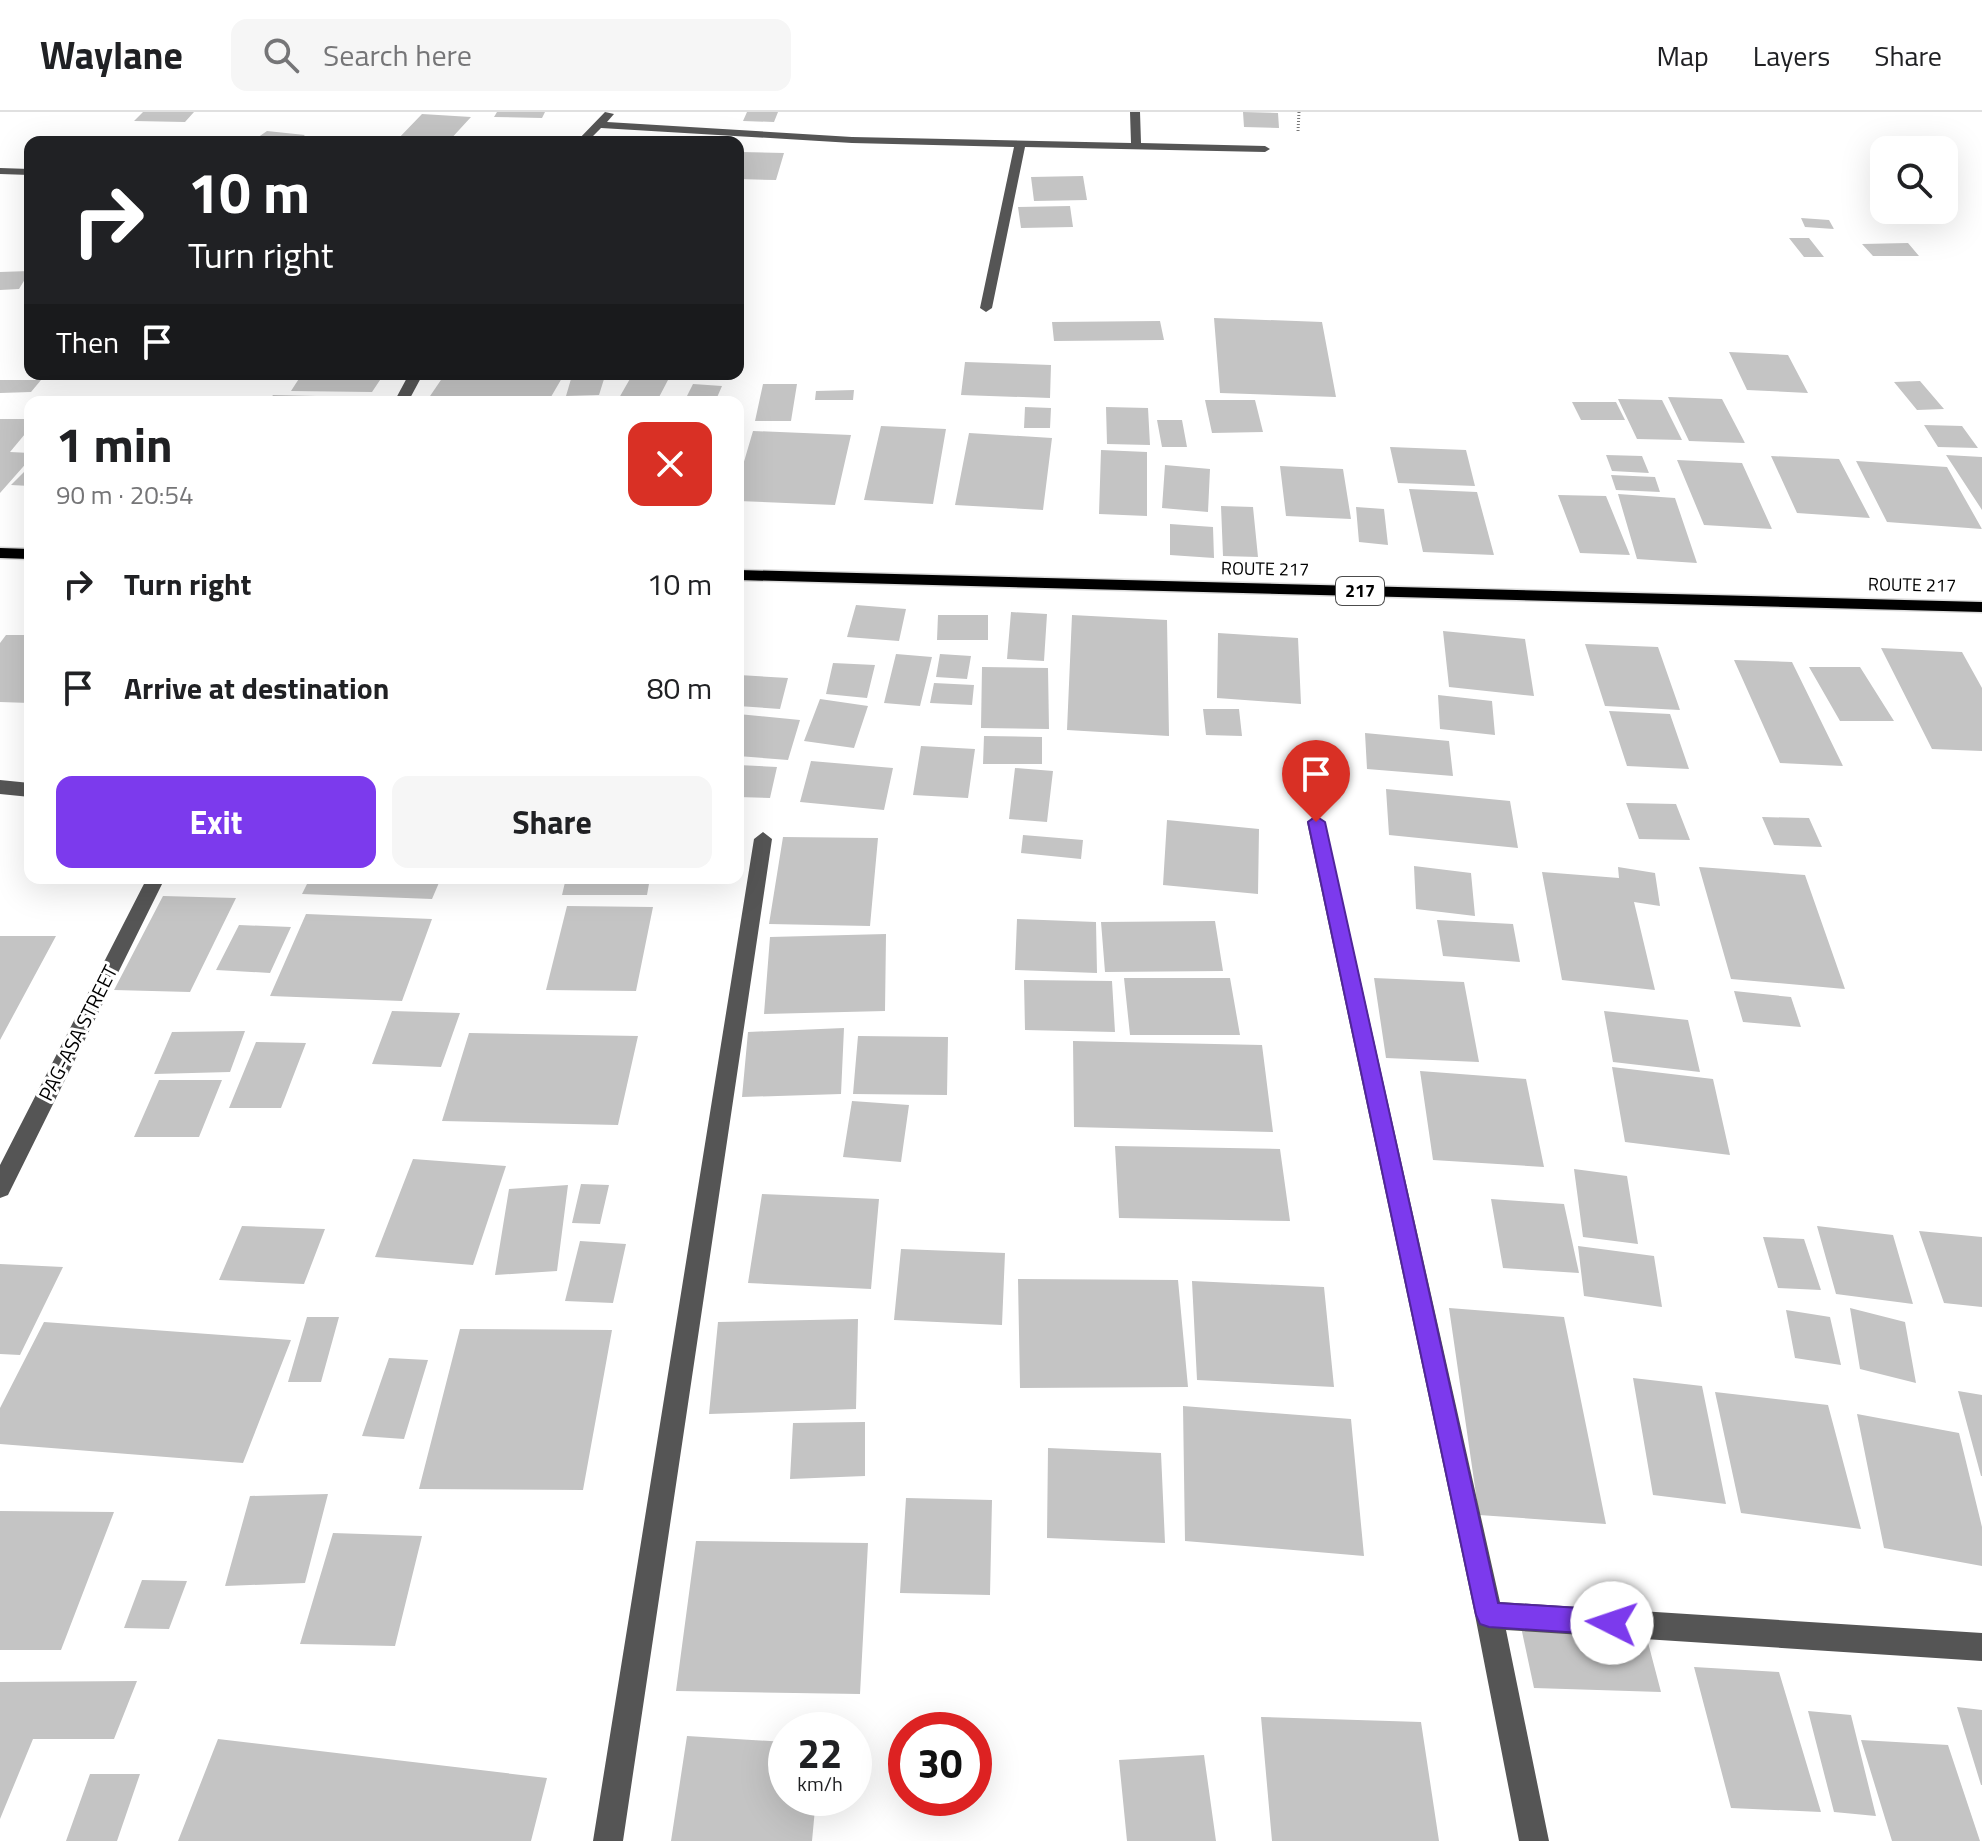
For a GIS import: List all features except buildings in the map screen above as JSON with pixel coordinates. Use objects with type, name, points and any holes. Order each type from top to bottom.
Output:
[{"type":"main road","points":[[0,553],[24,554]]},
{"type":"main road","name":"ROUTE 217","points":[[744,575],[1982,607]]},
{"type":"street","points":[[588,136],[611,112]]},
{"type":"street","points":[[1135,112],[1136,145]]},
{"type":"street","points":[[601,125],[852,140],[1265,149]]},
{"type":"street","points":[[986,308],[1020,143]]},
{"type":"street","points":[[0,171],[24,172]]},
{"type":"street","points":[[0,787],[24,789]]},
{"type":"street","points":[[1316,822],[1489,1615],[1534,1841]]},
{"type":"street","points":[[608,1841],[763,839]]},
{"type":"street","name":"PAG-ASA STREET","points":[[0,1188],[153,884]]},
{"type":"street","points":[[1489,1615],[1982,1647]]},
{"type":"route","points":[[1316,822],[1489,1615],[1612,1623]]}]
